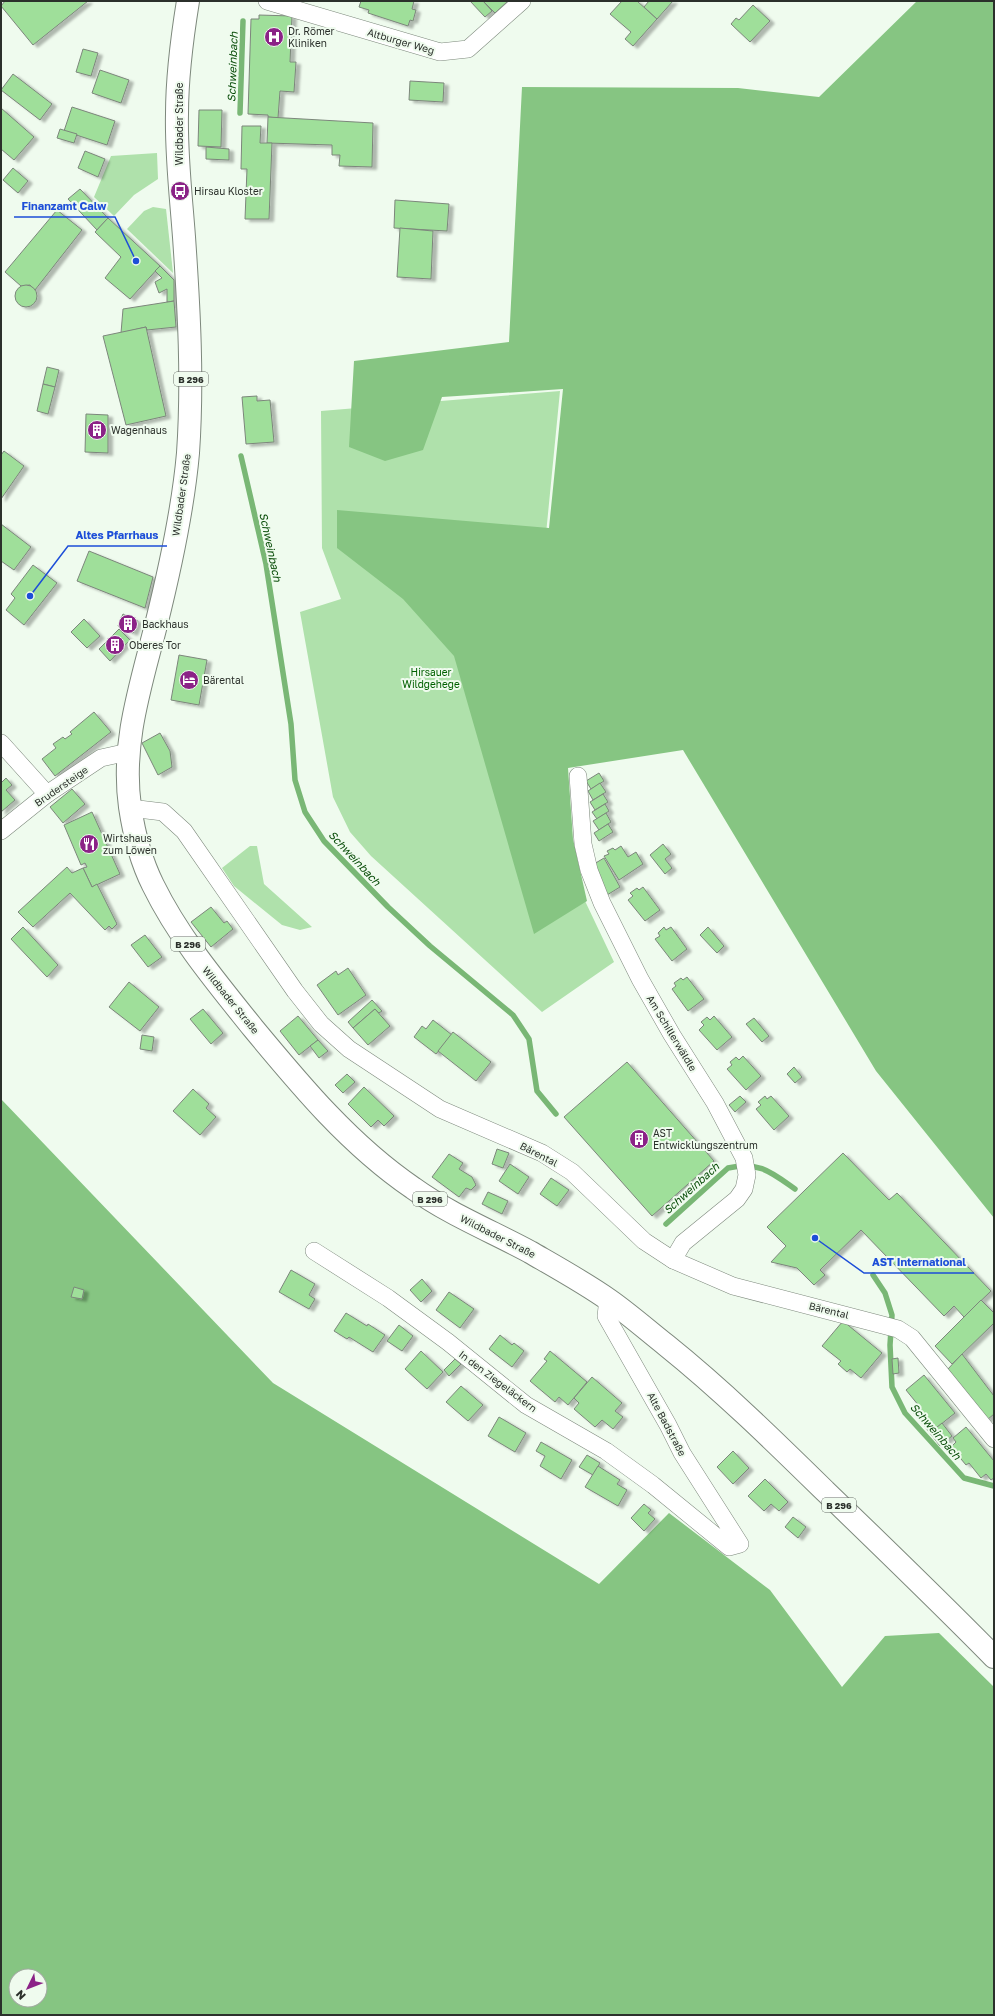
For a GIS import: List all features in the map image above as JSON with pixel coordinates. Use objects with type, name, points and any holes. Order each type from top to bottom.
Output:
[{"type":"main road","name":"Wildbader Straße","points":[[188,1],[180,56],[176,114],[177,152],[190,329],[191,372],[188,452],[176,535],[158,619],[132,717],[128,752],[127,778],[130,808],[137,843],[151,882],[176,926],[210,974],[281,1062],[331,1117],[370,1155],[413,1189],[459,1216],[532,1254],[608,1299],[681,1357],[755,1422],[994,1657]]},
{"type":"street","name":"Altburger Weg","points":[[267,1],[440,52],[468,48],[522,1]]},
{"type":"street","points":[[1,743],[47,794]]},
{"type":"street","name":"Brudersteige","points":[[1,831],[47,794],[101,758],[128,752]]},
{"type":"street","name":"Am Schillerwäldle","points":[[578,776],[583,844],[589,870],[602,903],[640,979],[672,1035],[715,1103],[744,1158],[747,1175],[744,1189],[737,1198],[682,1243],[673,1260]]},
{"type":"street","name":"Bärental","points":[[130,808],[163,812],[184,831],[295,991],[322,1024],[349,1049],[440,1109],[542,1153],[572,1172],[644,1241],[673,1260],[733,1286],[891,1327],[912,1338],[994,1438]]},
{"type":"street","name":"In den Ziegeläckern","points":[[314,1251],[388,1298],[448,1342],[526,1405],[606,1450],[653,1485],[729,1547],[740,1544]]},
{"type":"street","name":"Alte Badstraße","points":[[608,1299],[606,1316],[668,1425],[682,1453],[740,1544]]},
{"type":"green space","points":[[917,1],[994,1],[994,1218],[876,1071],[683,750],[568,768],[573,839],[587,901],[534,934],[454,656],[403,599],[337,548],[337,510],[549,528],[563,389],[442,397],[423,450],[385,461],[349,447],[354,361],[509,342],[522,87],[738,88],[819,97]]},
{"type":"green space","points":[[157,153],[158,179],[134,195],[114,216],[94,197],[111,156]]},
{"type":"green space","points":[[153,207],[166,209],[173,273],[127,229],[144,211]]},
{"type":"green space","name":"Hirsauer Wildgehege","points":[[560,391],[546,534],[576,882],[614,962],[542,1012],[371,856],[350,832],[333,797],[300,612],[341,599],[322,548],[321,411]]},
{"type":"green space","points":[[250,846],[257,846],[264,884],[312,927],[300,930],[282,925],[234,886],[222,868]]},
{"type":"green space","points":[[1,1099],[273,1383],[599,1584],[669,1513],[770,1590],[842,1687],[885,1636],[939,1633],[994,1687],[994,2015],[1,2015]]},
{"type":"building","points":[[5,1],[88,1],[33,45],[1,6]]},
{"type":"building","points":[[361,1],[414,1],[412,9],[416,10],[413,21],[410,20],[408,26],[368,13],[369,10],[359,7]]},
{"type":"building","points":[[470,1],[483,1],[492,11],[485,17]]},
{"type":"building","points":[[483,1],[508,1],[495,13]]},
{"type":"building","points":[[622,1],[637,1],[657,19],[633,46],[625,39],[631,32],[610,14]]},
{"type":"building","points":[[649,1],[673,1],[657,19],[644,7]]},
{"type":"building","points":[[753,5],[770,21],[750,42],[731,24],[736,18],[739,20]]},
{"type":"building","points":[[259,15],[292,16],[290,62],[296,62],[294,92],[280,91],[278,118],[268,117],[268,115],[248,114],[251,19],[259,19]]},
{"type":"building","points":[[83,49],[98,53],[91,76],[76,72]]},
{"type":"building","points":[[100,70],[129,80],[121,103],[92,93]]},
{"type":"building","points":[[13,74],[52,104],[40,120],[1,90]]},
{"type":"building","points":[[410,81],[444,83],[443,102],[409,100]]},
{"type":"building","points":[[72,107],[115,121],[107,145],[64,131]]},
{"type":"building","points":[[1,108],[34,137],[14,160],[1,149]]},
{"type":"building","points":[[199,110],[222,110],[221,147],[198,146]]},
{"type":"building","points":[[268,117],[373,123],[372,167],[339,166],[340,155],[332,155],[332,145],[267,143]]},
{"type":"building","points":[[242,126],[261,126],[260,143],[272,143],[269,219],[245,219],[247,169],[241,169]]},
{"type":"building","points":[[60,129],[77,134],[74,143],[57,138]]},
{"type":"building","points":[[206,147],[229,149],[229,160],[206,159]]},
{"type":"building","points":[[85,151],[105,159],[98,177],[78,168]]},
{"type":"building","points":[[13,168],[28,181],[18,193],[3,180]]},
{"type":"building","points":[[80,189],[108,218],[97,230],[68,199]]},
{"type":"building","points":[[395,200],[449,204],[447,231],[394,228]]},
{"type":"building","points":[[57,210],[82,230],[35,290],[30,285],[21,286],[5,272]]},
{"type":"building","points":[[108,218],[160,266],[130,299],[105,278],[121,257],[95,232]]},
{"type":"building","points":[[400,228],[433,231],[431,279],[397,277]]},
{"type":"building","points":[[160,266],[174,280],[174,301],[167,302],[167,289],[159,293],[155,282],[162,278],[155,271]]},
{"type":"building","points":[[26,285],[30,286],[36,292],[36,300],[30,306],[26,307],[22,306],[16,300],[15,296],[16,292],[22,286]]},
{"type":"building","points":[[174,301],[176,327],[147,330],[146,327],[121,333],[123,309]]},
{"type":"building","points":[[146,327],[166,416],[126,425],[103,336]]},
{"type":"building","points":[[47,367],[59,370],[55,387],[43,384]]},
{"type":"building","points":[[43,384],[55,387],[48,414],[37,411]]},
{"type":"building","points":[[257,396],[257,401],[270,400],[274,442],[246,444],[242,397]]},
{"type":"building","name":"Wagenhaus","points":[[86,414],[108,415],[108,453],[85,452]]},
{"type":"building","points":[[4,451],[24,466],[1,499],[1,455]]},
{"type":"building","points":[[1,524],[31,547],[14,570],[1,561]]},
{"type":"building","points":[[89,551],[153,577],[145,608],[77,581]]},
{"type":"building","points":[[33,565],[57,583],[24,625],[6,610],[15,598],[11,594]]},
{"type":"building","name":"Backhaus","points":[[123,614],[138,621],[133,633],[118,626]]},
{"type":"building","points":[[84,619],[100,636],[87,648],[71,632]]},
{"type":"building","name":"Oberes Tor","points":[[119,629],[130,640],[110,661],[99,649]]},
{"type":"building","name":"Bärental","points":[[179,655],[207,660],[199,705],[171,700]]},
{"type":"building","points":[[94,712],[111,732],[55,776],[42,759],[56,748],[53,744],[63,737],[65,739],[72,734],[70,732]]},
{"type":"building","points":[[160,733],[170,751],[172,767],[158,775],[142,743]]},
{"type":"building","points":[[599,773],[604,781],[591,789],[586,781]]},
{"type":"building","points":[[6,778],[12,785],[6,790],[15,800],[1,812],[1,783]]},
{"type":"building","points":[[600,783],[606,792],[593,800],[588,791]]},
{"type":"building","points":[[72,789],[85,804],[63,823],[50,807]]},
{"type":"building","points":[[603,794],[608,802],[595,810],[590,802]]},
{"type":"building","points":[[605,804],[609,811],[597,819],[592,812]]},
{"type":"building","name":"Wirtshaus zum Löwen","points":[[92,812],[120,874],[92,887],[83,868],[87,867],[85,863],[81,865],[64,825]]},
{"type":"building","points":[[606,813],[611,822],[599,830],[593,821]]},
{"type":"building","points":[[608,824],[613,832],[599,841],[594,833]]},
{"type":"building","points":[[663,844],[671,854],[665,859],[672,868],[665,874],[650,855]]},
{"type":"building","points":[[621,846],[628,857],[636,852],[643,864],[619,880],[604,856],[609,854],[607,851],[613,848],[615,850]]},
{"type":"building","points":[[604,858],[620,887],[607,895],[594,864]]},
{"type":"building","points":[[67,867],[72,873],[83,868],[92,887],[97,884],[117,924],[112,929],[109,926],[105,930],[70,893],[33,927],[18,912]]},
{"type":"building","points":[[643,887],[660,910],[645,921],[628,900],[633,896],[630,893],[637,888],[639,890]]},
{"type":"building","points":[[211,907],[224,923],[227,921],[233,929],[211,947],[191,922]]},
{"type":"building","points":[[23,927],[58,965],[47,977],[11,939]]},
{"type":"building","points":[[664,927],[666,930],[671,927],[687,949],[672,961],[655,939],[660,936],[658,933]]},
{"type":"building","points":[[708,927],[724,946],[717,953],[700,935]]},
{"type":"building","points":[[145,935],[162,957],[148,967],[131,945]]},
{"type":"building","points":[[348,968],[366,995],[338,1015],[317,985],[336,971],[338,975]]},
{"type":"building","points":[[687,977],[704,999],[688,1011],[672,989],[676,986],[674,983],[681,978],[683,980]]},
{"type":"building","points":[[129,982],[159,1007],[140,1031],[109,1007]]},
{"type":"building","points":[[372,1000],[382,1011],[379,1013],[375,1009],[353,1028],[348,1022]]},
{"type":"building","points":[[203,1009],[223,1033],[211,1044],[190,1019]]},
{"type":"building","points":[[375,1009],[390,1026],[368,1045],[353,1028]]},
{"type":"building","points":[[298,1016],[318,1040],[299,1055],[280,1031]]},
{"type":"building","points":[[714,1016],[732,1037],[717,1050],[699,1030],[704,1025],[701,1022],[707,1017],[710,1020]]},
{"type":"building","points":[[754,1018],[769,1036],[762,1042],[746,1024]]},
{"type":"building","points":[[433,1020],[452,1035],[436,1054],[414,1037],[422,1026],[426,1029]]},
{"type":"building","points":[[453,1032],[491,1062],[476,1081],[438,1051]]},
{"type":"building","points":[[142,1035],[154,1037],[152,1051],[140,1049]]},
{"type":"building","points":[[318,1040],[328,1051],[319,1058],[310,1046]]},
{"type":"building","points":[[743,1056],[761,1076],[746,1090],[727,1069],[732,1065],[730,1062],[736,1057],[739,1060]]},
{"type":"building","name":"AST Entwicklungszentrum","points":[[627,1062],[714,1161],[652,1216],[564,1117]]},
{"type":"building","points":[[794,1067],[802,1077],[795,1083],[787,1074]]},
{"type":"building","points":[[347,1074],[355,1082],[343,1093],[335,1085]]},
{"type":"building","points":[[364,1087],[394,1116],[384,1126],[378,1120],[371,1127],[348,1104]]},
{"type":"building","points":[[193,1089],[209,1104],[206,1108],[216,1117],[200,1135],[173,1111]]},
{"type":"building","points":[[740,1096],[746,1102],[735,1112],[729,1105]]},
{"type":"building","points":[[765,1096],[767,1099],[771,1096],[789,1116],[774,1130],[756,1109],[761,1105],[758,1102]]},
{"type":"building","points":[[497,1149],[509,1153],[503,1168],[492,1164]]},
{"type":"building","points":[[843,1153],[889,1200],[897,1193],[991,1291],[964,1317],[954,1306],[944,1316],[861,1230],[820,1270],[825,1275],[814,1285],[797,1268],[771,1262],[786,1246],[767,1227]]},
{"type":"building","points":[[449,1154],[463,1163],[459,1169],[472,1177],[476,1185],[471,1190],[466,1188],[459,1197],[432,1177]]},
{"type":"building","points":[[510,1164],[529,1177],[518,1194],[499,1181]]},
{"type":"building","points":[[551,1178],[569,1190],[557,1206],[540,1194]]},
{"type":"building","points":[[488,1192],[508,1201],[502,1214],[482,1204]]},
{"type":"building","points":[[291,1270],[315,1284],[309,1295],[315,1299],[309,1309],[279,1292]]},
{"type":"building","points":[[422,1279],[432,1291],[421,1302],[410,1290]]},
{"type":"building","points":[[74,1287],[84,1290],[82,1299],[71,1297]]},
{"type":"building","points":[[449,1292],[474,1309],[460,1328],[436,1310]]},
{"type":"building","points":[[981,1300],[994,1313],[994,1323],[952,1364],[935,1346]]},
{"type":"building","points":[[346,1313],[367,1326],[368,1324],[385,1335],[373,1352],[349,1337],[347,1339],[334,1331]]},
{"type":"building","points":[[843,1321],[882,1353],[861,1378],[850,1369],[847,1372],[838,1364],[841,1361],[822,1346]]},
{"type":"building","points":[[399,1325],[413,1336],[402,1351],[387,1341]]},
{"type":"building","points":[[500,1335],[512,1345],[514,1343],[524,1351],[512,1367],[489,1349]]},
{"type":"building","points":[[421,1351],[443,1372],[427,1389],[405,1369]]},
{"type":"building","points":[[550,1351],[587,1382],[568,1405],[559,1397],[555,1402],[530,1381],[547,1361],[544,1359]]},
{"type":"building","points":[[962,1354],[994,1396],[994,1414],[987,1420],[947,1370]]},
{"type":"building","points":[[898,1358],[899,1373],[893,1374],[892,1359]]},
{"type":"building","points":[[455,1359],[461,1364],[449,1376],[444,1370]]},
{"type":"building","points":[[924,1375],[955,1413],[930,1433],[912,1411],[919,1406],[906,1390]]},
{"type":"building","points":[[592,1377],[622,1403],[615,1411],[623,1417],[613,1429],[602,1420],[595,1427],[574,1409],[579,1403],[574,1398]]},
{"type":"building","points":[[461,1386],[483,1405],[468,1421],[446,1402]]},
{"type":"building","points":[[499,1417],[526,1433],[515,1452],[488,1436]]},
{"type":"building","points":[[942,1423],[952,1436],[940,1446],[930,1433]]},
{"type":"building","points":[[966,1427],[994,1461],[994,1478],[991,1480],[986,1474],[981,1478],[969,1463],[966,1465],[951,1447],[956,1442],[953,1438]]},
{"type":"building","points":[[541,1442],[572,1460],[561,1479],[540,1466],[545,1456],[536,1451]]},
{"type":"building","points":[[733,1451],[749,1468],[733,1484],[717,1467]]},
{"type":"building","points":[[587,1455],[600,1463],[593,1475],[579,1467]]},
{"type":"building","points":[[598,1466],[620,1480],[617,1484],[627,1490],[618,1506],[585,1487]]},
{"type":"building","points":[[765,1479],[788,1502],[779,1511],[771,1504],[764,1511],[748,1496]]},
{"type":"building","points":[[644,1504],[651,1510],[648,1513],[655,1519],[644,1531],[631,1518]]},
{"type":"building","points":[[793,1517],[806,1527],[798,1538],[785,1527]]},
{"type":"waterway","name":"Schweinbach","points":[[240,113],[243,21]]},
{"type":"waterway","name":"Schweinbach","points":[[241,456],[266,564],[291,724],[295,780],[305,812],[324,841],[388,907],[430,946],[513,1015],[529,1039],[537,1091],[556,1114]]},
{"type":"waterway","name":"Schweinbach","points":[[666,1224],[728,1168],[739,1166],[756,1167],[771,1173],[795,1189]]},
{"type":"waterway","name":"Schweinbach","points":[[873,1275],[885,1293],[892,1315],[890,1345],[892,1387],[905,1413],[964,1478],[994,1486]]},
{"type":"place","name":"Dr. Römer Kliniken","points":[[274,37]]},
{"type":"place","name":"Hirsau Kloster","points":[[180,191]]},
{"type":"place","name":"Finanzamt Calw","points":[[136,261]]},
{"type":"place","name":"Wagenhaus","points":[[97,430]]},
{"type":"place","name":"Altes Pfarrhaus","points":[[30,596]]},
{"type":"place","name":"Backhaus","points":[[128,624]]},
{"type":"place","name":"Oberes Tor","points":[[115,645]]},
{"type":"place","name":"Bärental","points":[[189,680]]},
{"type":"place","name":"Wirtshaus zum Löwen","points":[[89,844]]},
{"type":"place","name":"AST Entwicklungszentrum","points":[[639,1139]]},
{"type":"place","name":"AST International","points":[[815,1238]]}]
